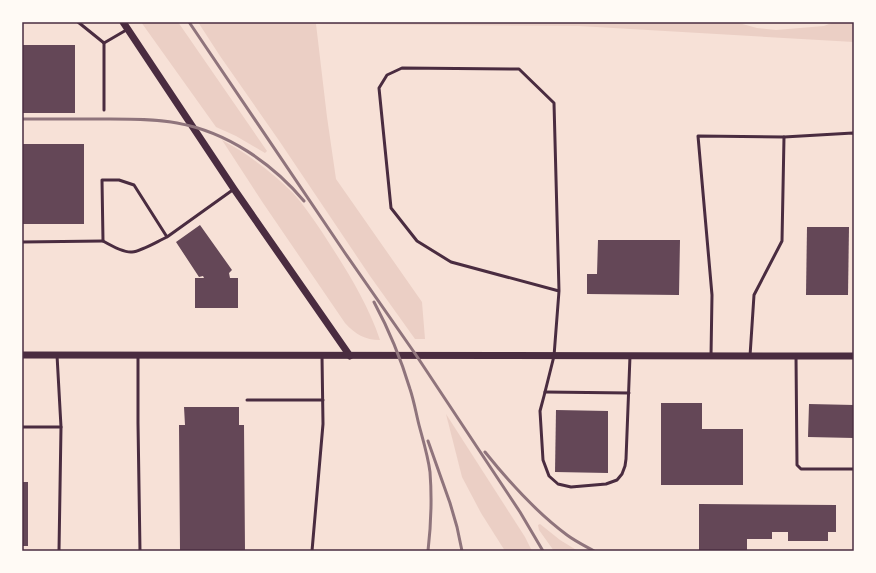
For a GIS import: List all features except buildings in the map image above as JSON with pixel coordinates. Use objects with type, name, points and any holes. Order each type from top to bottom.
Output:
[{"type":"street","points":[[124,22],[234,189],[350,356]]},
{"type":"street","points":[[22,355],[854,356]]},
{"type":"lane","points":[[78,22],[104,43]]},
{"type":"lane","points":[[104,43],[128,29]]},
{"type":"lane","points":[[104,43],[104,110]]},
{"type":"lane","points":[[559,292],[451,262],[417,241],[391,208],[379,88],[387,75],[402,68],[519,69],[554,103],[559,292],[554,356],[540,410],[543,460],[549,476],[558,484],[571,487],[606,484],[617,480],[622,474],[626,459],[630,356]]},
{"type":"lane","points":[[711,356],[712,295],[698,136],[784,137],[854,134]]},
{"type":"lane","points":[[750,356],[754,296],[782,241],[784,137]]},
{"type":"lane","points":[[103,241],[102,180],[119,180],[134,185],[167,237]]},
{"type":"lane","points":[[22,242],[103,241],[117,248],[132,252],[167,237],[234,189]]},
{"type":"lane","points":[[57,355],[60,427],[59,551]]},
{"type":"lane","points":[[138,355],[140,551]]},
{"type":"lane","points":[[312,551],[323,424],[322,356]]},
{"type":"lane","points":[[796,356],[797,465],[801,469],[854,469]]},
{"type":"lane","points":[[545,392],[629,393]]},
{"type":"lane","points":[[247,400],[323,400]]},
{"type":"lane","points":[[22,427],[60,427]]},
{"type":"shaded area","points":[[141,22],[178,22],[267,151],[265,153],[236,136],[216,127]]},
{"type":"shaded area","points":[[198,22],[735,22],[757,28],[776,30],[824,26],[834,22],[854,22],[854,42],[579,26],[316,24],[336,179],[422,302],[425,339],[415,339],[370,276]]},
{"type":"shaded area","points":[[222,140],[250,157],[277,178],[301,202],[339,258],[354,284],[369,311],[380,340],[361,336],[345,323]]},
{"type":"shaded area","points":[[446,414],[525,537],[532,551],[505,551],[481,513],[462,477]]},
{"type":"shaded area","points":[[540,524],[560,540],[578,551],[554,551],[539,530],[538,525]]},
{"type":"railway","points":[[189,22],[345,253],[416,355],[520,512],[543,551]]},
{"type":"railway","points":[[22,119],[144,120],[177,123],[196,127],[231,142],[247,151],[278,174],[304,201]]},
{"type":"railway","points":[[374,302],[399,356],[413,398],[428,460],[431,502],[428,551]]},
{"type":"railway","points":[[428,441],[450,503],[462,551]]},
{"type":"railway","points":[[485,452],[513,485],[544,517],[570,537],[594,551]]}]
